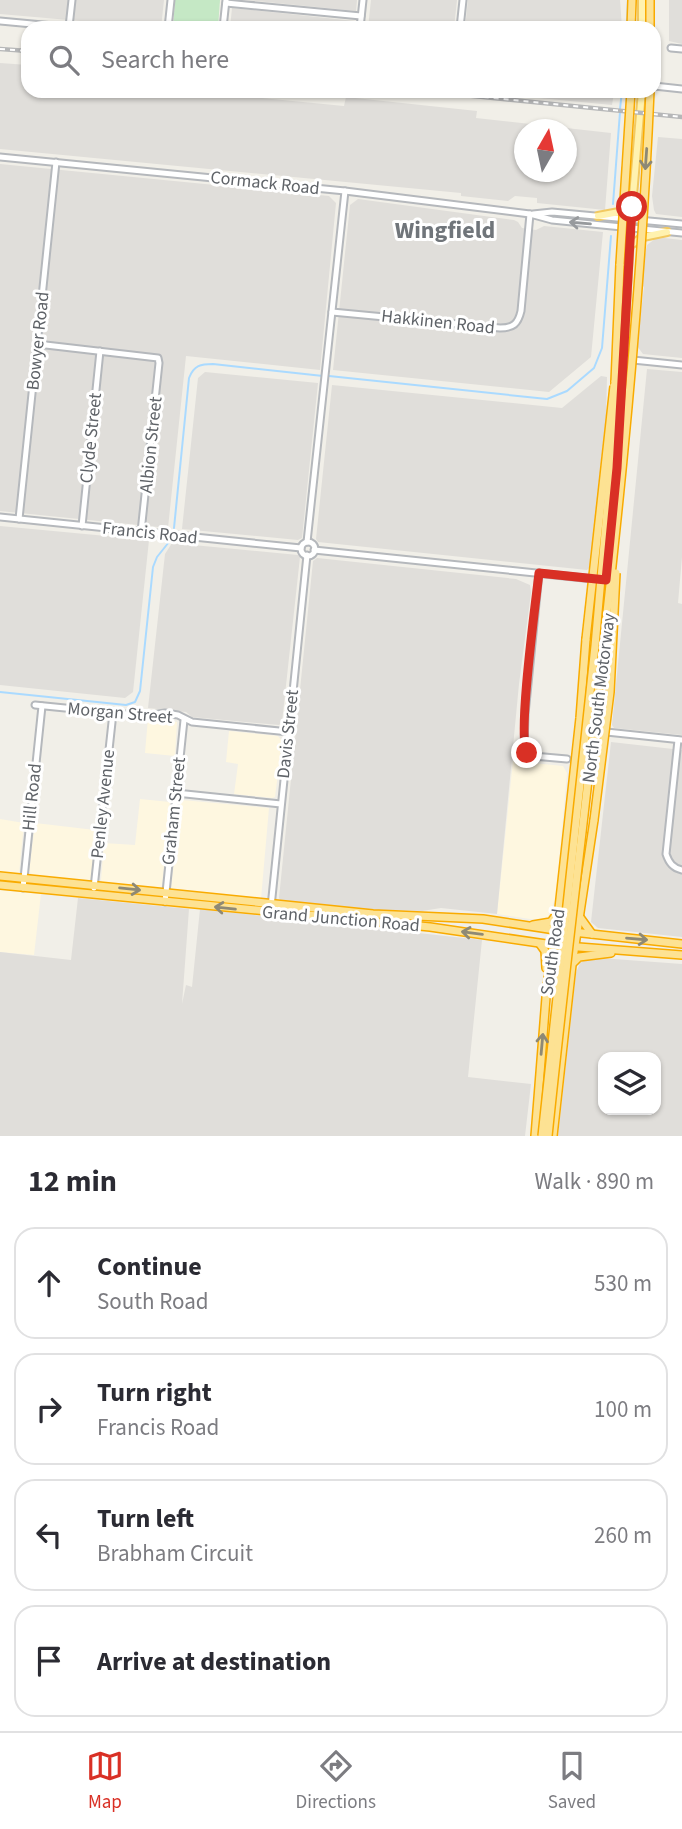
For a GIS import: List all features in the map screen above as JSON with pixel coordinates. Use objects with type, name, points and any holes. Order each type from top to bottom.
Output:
[{"type":"highway","points":[[631,21],[632,0]]},
{"type":"highway","points":[[650,0],[650,21]]},
{"type":"highway","name":"North South Motorway","points":[[542,1136],[606,534],[617,397],[615,382],[631,98]]},
{"type":"highway","name":"North South Motorway","points":[[551,1136],[625,451],[650,98]]},
{"type":"highway","name":"South Road","points":[[535,1136],[547,985],[559,908],[610,402],[615,382]]},
{"type":"highway","name":"South Road","points":[[551,1136],[613,658],[617,586],[615,551]]},
{"type":"highway","name":"Grand Junction Road","points":[[0,876],[373,914],[483,919],[577,933],[682,944]]},
{"type":"highway","name":"Grand Junction Road","points":[[0,885],[430,927],[553,945],[682,955]]},
{"type":"highway","points":[[529,926],[551,922],[559,908]]},
{"type":"highway","points":[[579,916],[593,935]]},
{"type":"highway","points":[[539,943],[546,956],[547,985]]},
{"type":"highway","points":[[550,965],[559,958],[572,965],[579,957],[619,951]]},
{"type":"main road","points":[[642,0],[642,21]]},
{"type":"main road","points":[[597,730],[591,719],[617,468],[630,228],[641,98]]},
{"type":"main road","points":[[598,216],[619,212],[632,203]]},
{"type":"main road","points":[[629,246],[643,237],[667,232]]},
{"type":"street","points":[[70,21],[72,0]]},
{"type":"street","points":[[169,21],[171,0]]},
{"type":"street","points":[[361,21],[363,0]]},
{"type":"street","points":[[461,21],[463,0]]},
{"type":"street","points":[[224,21],[226,1],[361,16]]},
{"type":"street","points":[[0,21],[21,23]]},
{"type":"street","points":[[671,48],[682,49]]},
{"type":"street","points":[[661,87],[682,89]]},
{"type":"street","name":"Cormack Road","points":[[0,156],[345,191],[530,214],[552,220],[682,233]]},
{"type":"street","name":"Bowyer Road","points":[[19,519],[56,162]]},
{"type":"street","points":[[307,542],[312,543],[314,550],[311,555],[302,552],[301,548],[307,542],[345,191]]},
{"type":"street","name":"Cormack Road","points":[[530,214],[552,212],[682,224]]},
{"type":"street","name":"Hakkinen Road","points":[[332,312],[513,327],[521,311],[530,214]]},
{"type":"street","points":[[37,344],[100,351]]},
{"type":"street","name":"Albion Street","points":[[100,351],[158,358],[141,532]]},
{"type":"street","name":"Clyde Street","points":[[82,526],[100,351]]},
{"type":"street","points":[[623,359],[682,365]]},
{"type":"street","name":"Francis Road","points":[[0,517],[301,548]]},
{"type":"street","points":[[314,550],[606,580]]},
{"type":"street","name":"Davis Street","points":[[270,912],[307,555]]},
{"type":"street","points":[[539,573],[524,713],[524,748],[533,756],[567,759],[575,754]]},
{"type":"street","name":"Morgan Street","points":[[38,706],[145,716],[165,713],[178,715],[184,720],[289,732]]},
{"type":"street","name":"Hill Road","points":[[23,888],[38,706]]},
{"type":"street","name":"Penley Avenue","points":[[94,895],[113,713]]},
{"type":"street","name":"Graham Street","points":[[165,902],[184,720]]},
{"type":"street","points":[[597,730],[680,740],[666,854],[668,862],[676,869],[682,870]]},
{"type":"street","points":[[567,759],[574,769]]},
{"type":"street","points":[[176,793],[281,804]]},
{"type":"shaded area","points":[[0,0],[164,0],[162,21],[80,21],[0,14]]},
{"type":"shaded area","points":[[246,0],[357,0],[356,11]]},
{"type":"shaded area","points":[[371,0],[457,0],[455,21],[369,21]]},
{"type":"shaded area","points":[[468,0],[620,0],[622,21],[466,21]]},
{"type":"shaded area","points":[[669,0],[682,0],[682,44],[669,41]]},
{"type":"shaded area","points":[[232,8],[355,21],[231,21]]},
{"type":"shaded area","points":[[0,63],[21,64],[21,98],[261,98],[344,106],[346,98],[355,98],[477,111],[476,118],[514,122],[514,182],[577,182],[577,129],[611,133],[605,210],[537,203],[537,198],[515,196],[508,201],[461,196],[461,193],[0,149]]},
{"type":"shaded area","points":[[540,98],[613,98],[612,105]]},
{"type":"shaded area","points":[[658,137],[682,139],[682,217],[656,214],[654,210],[652,196]]},
{"type":"shaded area","points":[[0,164],[329,196],[336,203],[320,370],[186,356],[168,528],[0,511]]},
{"type":"shaded area","points":[[358,199],[514,220],[522,228],[536,230],[544,226],[603,232],[591,357],[549,392],[333,370],[350,205]]},
{"type":"shaded area","points":[[655,239],[682,240],[682,358],[643,354],[637,346],[647,245]]},
{"type":"shaded area","points":[[647,369],[682,372],[682,557],[678,603],[682,604],[682,735],[614,728],[612,725]]},
{"type":"shaded area","points":[[205,372],[318,383],[302,538],[298,540],[182,529],[198,378]]},
{"type":"shaded area","points":[[601,376],[607,377],[606,417],[590,567],[587,570],[318,542],[316,539],[332,385],[562,408]]},
{"type":"shaded area","points":[[0,526],[149,540],[133,692],[125,698],[0,685]]},
{"type":"shaded area","points":[[172,543],[300,557],[282,722],[279,725],[192,717],[186,712],[148,708],[165,554]]},
{"type":"shaded area","points":[[317,558],[516,579],[530,585],[497,914],[441,908],[422,911],[379,910],[281,901],[279,898],[313,561]]},
{"type":"shaded area","points":[[148,718],[177,722],[175,756],[145,753]]},
{"type":"shaded area","points":[[229,731],[278,736],[282,741],[275,797],[234,794],[238,764],[226,762]]},
{"type":"shaded area","points":[[611,742],[682,750],[682,937],[598,928],[591,922]]},
{"type":"shaded area","points":[[513,761],[563,766],[567,773],[556,897],[548,917],[537,920],[497,914]]},
{"type":"shaded area","points":[[140,799],[170,802],[162,886],[159,888],[103,883],[104,843],[135,845]]},
{"type":"shaded area","points":[[182,800],[269,808],[261,899],[171,890]]},
{"type":"shaded area","points":[[0,819],[24,823],[19,874],[0,872]]},
{"type":"shaded area","points":[[35,823],[95,830],[91,881],[33,875],[29,872]]},
{"type":"shaded area","points":[[0,890],[41,894],[34,955],[0,952]]},
{"type":"shaded area","points":[[78,898],[189,909],[182,1004],[186,985],[192,987],[200,909],[482,940],[468,1077],[531,1084],[525,1136],[0,1136],[0,952],[71,960]]},
{"type":"shaded area","points":[[600,958],[682,964],[682,1136],[558,1136],[576,973],[580,963],[586,959]]},
{"type":"green space","points":[[175,0],[220,0],[218,21],[174,21]]},
{"type":"waterway","points":[[627,21],[628,0]]},
{"type":"waterway","points":[[620,109],[621,98]]},
{"type":"waterway","points":[[613,204],[620,112]]},
{"type":"waterway","points":[[329,376],[547,399],[567,391],[594,368],[602,348],[611,236]]},
{"type":"waterway","points":[[174,528],[189,378],[193,370],[201,365],[213,364],[323,376]]},
{"type":"waterway","points":[[0,692],[126,705],[135,702],[140,691],[153,567],[169,542]]},
{"type":"railway","points":[[0,49],[21,50]]},
{"type":"railway","points":[[493,98],[682,117]]},
{"type":"district","name":"Wingfield","points":[[445,230]]},
{"type":"route","points":[[527,753],[523,738],[524,713],[539,573],[606,580],[617,468],[632,207]]}]
